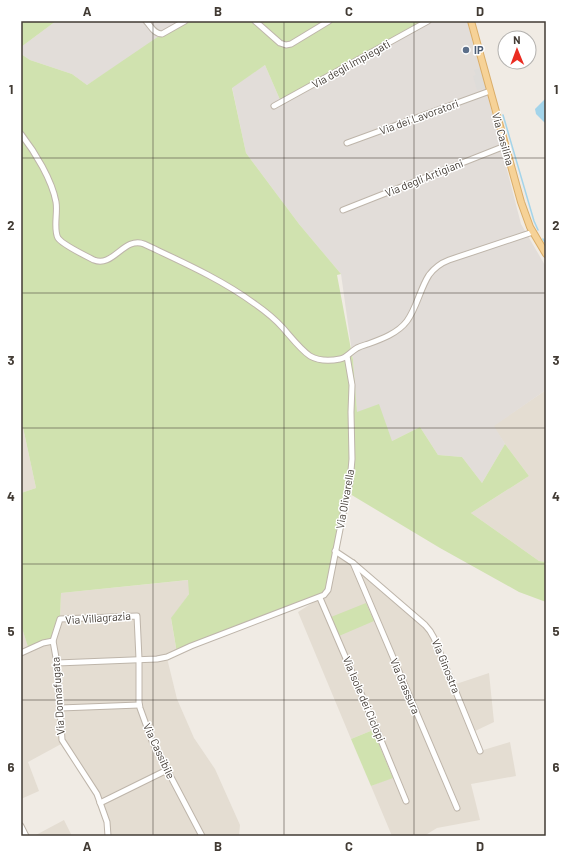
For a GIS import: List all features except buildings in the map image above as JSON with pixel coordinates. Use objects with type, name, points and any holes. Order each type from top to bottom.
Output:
[{"type":"main road","name":"Via Casilina","points":[[471,21],[521,202],[533,232],[546,254]]},
{"type":"street","points":[[146,21],[155,32],[159,34],[164,34],[185,21]]},
{"type":"street","points":[[255,21],[280,43],[286,45],[291,44],[329,21]]},
{"type":"street","name":"Via degli Impiegati","points":[[274,106],[428,21]]},
{"type":"street","name":"Via dei Lavoratori","points":[[347,143],[490,91]]},
{"type":"street","points":[[21,134],[38,159],[52,190],[56,206],[56,233],[58,238],[63,243],[95,260],[100,261],[108,259],[132,244],[142,243],[239,292],[273,318],[299,345],[318,359],[341,359],[348,356],[356,349],[380,340],[393,333],[402,326],[411,314],[428,277],[436,267],[449,260],[533,232]]},
{"type":"street","name":"Via degli Artigiani","points":[[343,210],[505,146]]},
{"type":"street","name":"Via Olivarella","points":[[320,598],[328,590],[350,482],[352,459],[352,385],[348,356]]},
{"type":"street","name":"Via Ginostra","points":[[335,551],[352,563],[425,625],[430,631],[480,751]]},
{"type":"street","name":"Via Grassura","points":[[352,563],[457,808]]},
{"type":"street","points":[[57,663],[157,659],[167,657],[191,646],[320,598]]},
{"type":"street","name":"Via Isole dei Ciclopi","points":[[320,598],[406,801]]},
{"type":"street","name":"Via Villagrazia","points":[[53,641],[60,619],[138,616],[139,659]]},
{"type":"street","points":[[21,653],[53,641]]},
{"type":"street","name":"Via Donnafugata","points":[[53,641],[57,663],[62,740],[97,794],[106,822],[108,836]]},
{"type":"street","name":"Via Cassibile","points":[[139,659],[139,706],[152,741],[202,836]]},
{"type":"street","points":[[60,708],[139,706]]},
{"type":"street","points":[[100,803],[167,770]]},
{"type":"street","points":[[21,826],[26,836]]},
{"type":"shaded area","points":[[56,21],[185,21],[87,85],[72,74],[30,60],[21,54],[21,47]]},
{"type":"shaded area","points":[[432,21],[467,21],[521,224],[546,267],[546,390],[494,426],[505,444],[482,483],[462,457],[438,455],[420,427],[392,441],[357,412],[353,360],[341,274],[299,224],[246,153],[232,87],[265,65],[281,102]]},
{"type":"shaded area","points":[[480,68],[486,88],[477,90],[473,76],[476,75],[474,70]]},
{"type":"shaded area","points":[[546,390],[546,562],[539,561],[471,513],[529,476],[493,426]]},
{"type":"shaded area","points":[[21,418],[36,488],[21,493]]},
{"type":"shaded area","points":[[335,551],[425,625],[453,685],[489,673],[494,722],[473,732],[480,751],[510,742],[516,776],[471,784],[480,820],[437,828],[424,836],[392,836],[371,786],[393,777],[373,730],[351,739],[298,612],[320,598]]},
{"type":"shaded area","points":[[189,580],[189,594],[171,619],[177,653],[167,658],[177,699],[194,738],[215,769],[240,825],[239,836],[108,836],[107,822],[97,794],[63,743],[28,762],[39,791],[21,799],[21,625],[29,649],[60,619],[61,593]]},
{"type":"shaded area","points":[[64,820],[72,836],[34,836]]},
{"type":"green space","points":[[21,21],[56,21],[21,47]]},
{"type":"green space","points":[[184,21],[427,21],[281,102],[265,65],[232,88],[246,153],[299,224],[341,274],[337,275],[353,360],[357,412],[379,404],[392,441],[420,427],[438,455],[462,457],[482,483],[505,444],[529,476],[471,513],[539,561],[546,562],[546,602],[519,592],[440,548],[350,494],[335,551],[328,590],[320,598],[177,653],[171,618],[189,594],[188,580],[61,593],[60,619],[53,641],[29,650],[21,625],[21,493],[36,488],[21,418],[21,54],[30,60],[72,74],[87,85],[162,34]]},
{"type":"green space","points":[[366,603],[374,621],[339,636],[331,617]]},
{"type":"green space","points":[[373,730],[393,778],[371,786],[351,739]]},
{"type":"water","points":[[546,98],[546,124],[536,114],[535,109]]},
{"type":"waterway","points":[[503,115],[534,221],[538,230]]},
{"type":"waterway","points":[[543,239],[546,244]]},
{"type":"place","name":"IP","points":[[466,50]]}]
